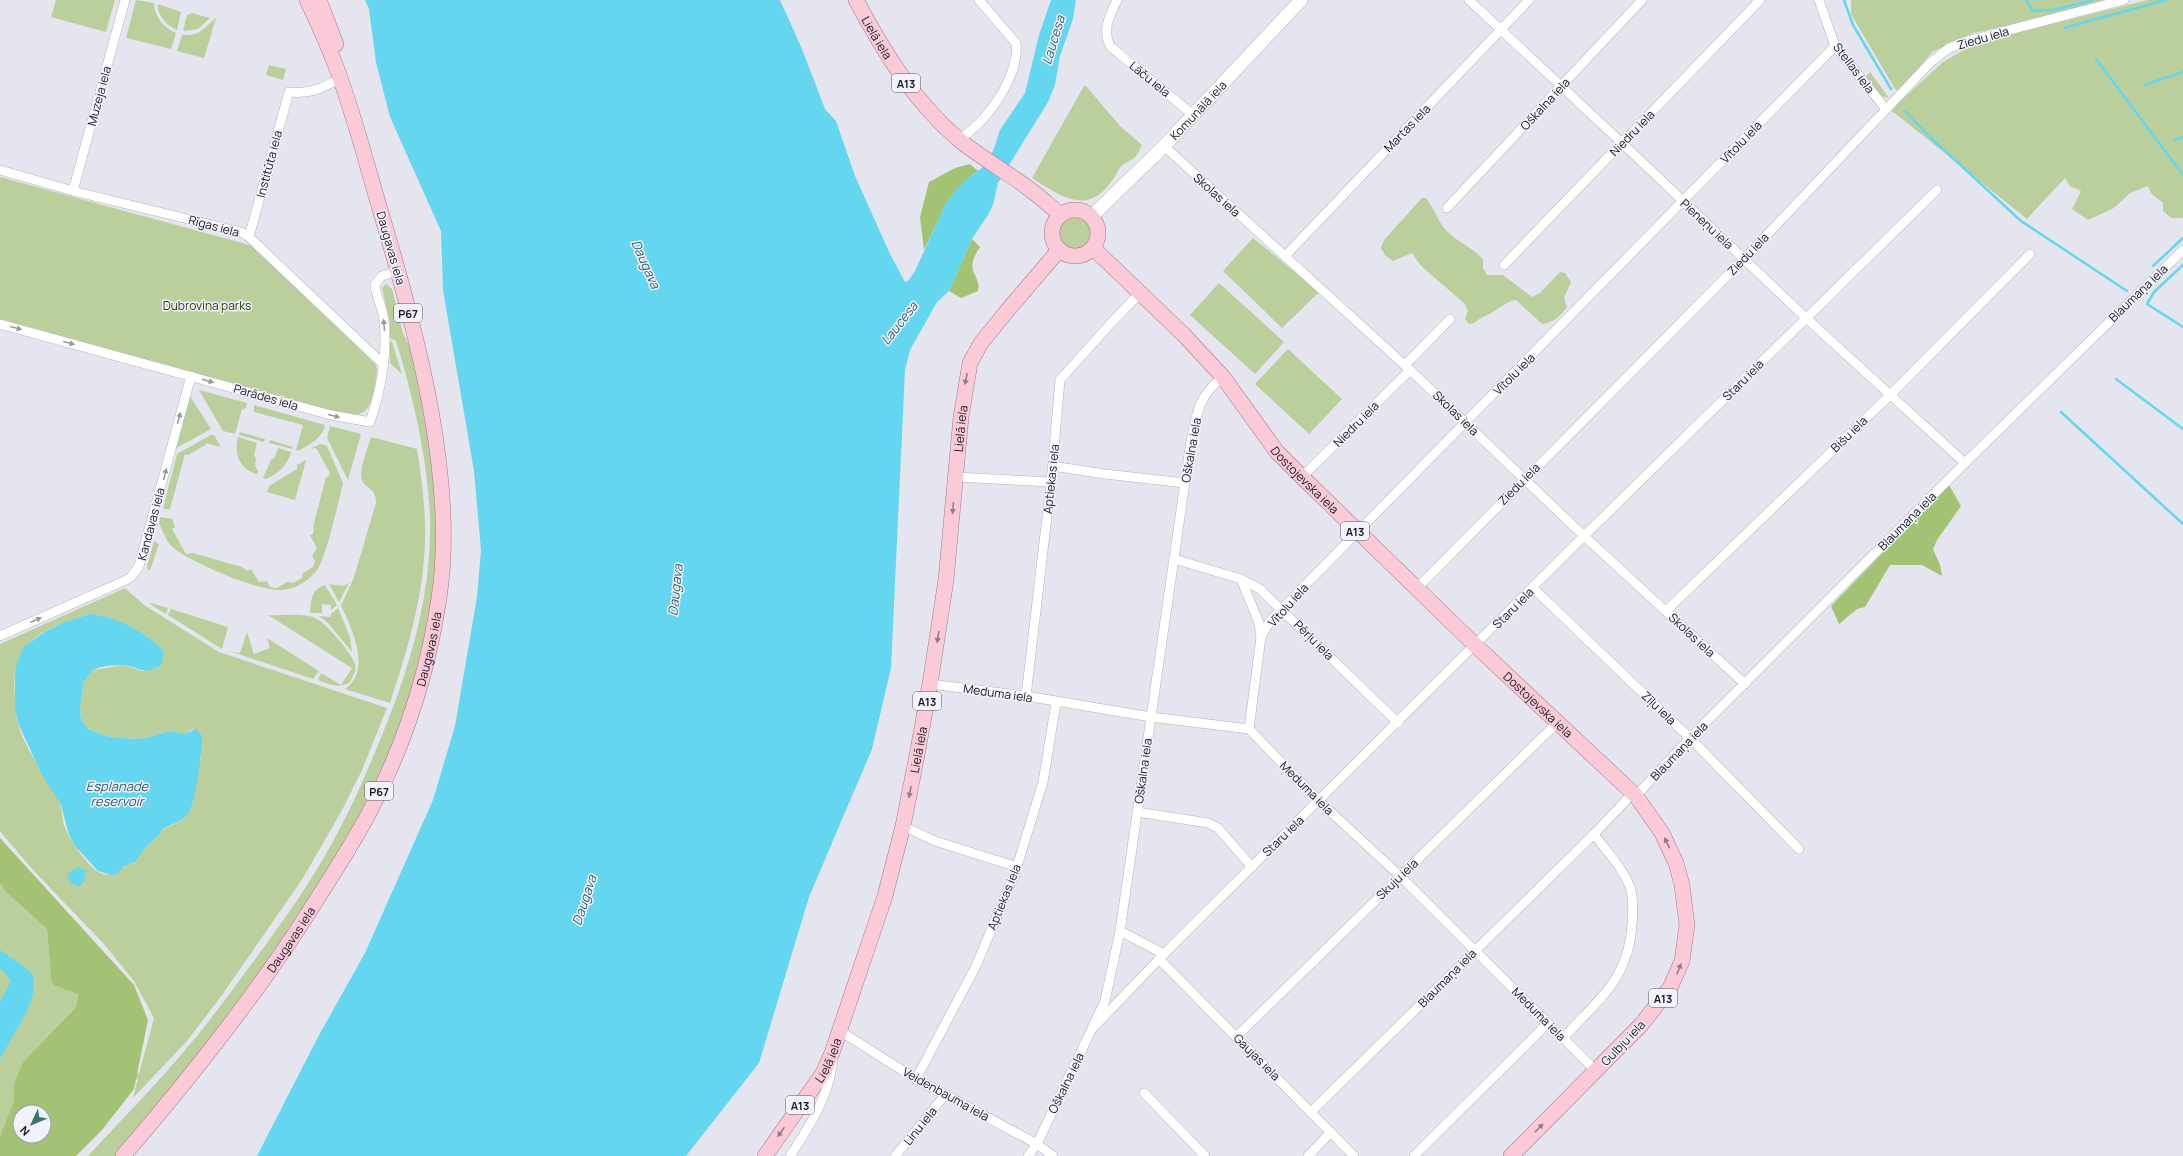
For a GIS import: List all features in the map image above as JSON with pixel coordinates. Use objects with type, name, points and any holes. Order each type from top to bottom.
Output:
[{"type":"main road","name":"Daugavas iela","points":[[124,1156],[205,1059],[276,960],[316,901],[368,814],[387,774],[415,700],[426,661],[440,595],[443,555],[442,505],[431,415],[398,271],[361,144],[338,73],[308,0]]},
{"type":"main road","name":"Daugavas iela","points":[[319,0],[339,54],[338,73]]},
{"type":"main road","name":"Lielā iela","points":[[856,0],[880,44],[903,80],[933,115],[960,140],[1061,214]]},
{"type":"main road","points":[[1073,210],[1080,210],[1092,216],[1096,222],[1098,236],[1093,248],[1087,253],[1073,256],[1060,250],[1055,244],[1052,232],[1056,221],[1061,214],[1073,210]]},
{"type":"main road","name":"Dostojevska iela","points":[[1093,248],[1183,334],[1223,378],[1277,452],[1302,478],[1416,589],[1634,795]]},
{"type":"main road","name":"Lielā iela","points":[[765,1156],[823,1073],[840,1031],[886,896],[903,826],[930,684],[946,580],[964,392],[970,363],[981,343],[1060,250]]},
{"type":"main road","name":"Gulbju iela","points":[[1511,1156],[1596,1071],[1656,1008],[1677,975],[1682,961],[1688,925],[1682,884],[1676,863],[1662,833],[1634,795]]},
{"type":"street","name":"Muzeja iela","points":[[73,191],[125,0]]},
{"type":"street","points":[[960,140],[983,119],[1000,95],[1016,61],[1016,43],[979,0]]},
{"type":"street","name":"Lāču iela","points":[[1117,0],[1108,19],[1108,42],[1111,47],[1194,115]]},
{"type":"street","name":"Komunālā iela","points":[[1092,216],[1194,115],[1301,0]]},
{"type":"street","name":"Pieneņu iela","points":[[1469,0],[1806,318],[1965,463]]},
{"type":"street","name":"Martas iela","points":[[1284,256],[1529,0]]},
{"type":"street","name":"Oškalna iela","points":[[1447,208],[1642,0]]},
{"type":"street","name":"Niedru iela","points":[[1504,265],[1760,0]]},
{"type":"street","name":"Stellas iela","points":[[1819,0],[1834,46],[1886,109]]},
{"type":"street","name":"Ziedu iela","points":[[1416,589],[1744,259],[1930,63],[1949,48],[1967,41],[2124,0]]},
{"type":"street","name":"Vītolu iela","points":[[1249,729],[1261,637],[1270,622],[1683,202],[1834,46]]},
{"type":"street","name":"Institūta iela","points":[[250,236],[289,92],[303,93],[318,90],[338,73]]},
{"type":"street","name":"Skolas iela","points":[[1164,146],[1407,367],[1584,536],[1745,684]]},
{"type":"street","name":"Rīgas iela","points":[[0,170],[73,191],[241,232],[250,236],[382,364]]},
{"type":"street","name":"Staru iela","points":[[1092,1029],[1162,956],[1398,723],[1584,536],[1937,190]]},
{"type":"street","name":"Blaumaņa iela","points":[[1312,1111],[1634,795],[1965,463],[2183,250]]},
{"type":"street","name":"Bišu iela","points":[[1666,611],[1890,395],[2030,254]]},
{"type":"street","name":"Parādes iela","points":[[0,324],[331,415],[370,422],[375,408],[382,364],[384,330],[383,315],[375,284],[382,276],[398,271]]},
{"type":"street","name":"Aptiekas iela","points":[[1026,696],[1051,482],[1060,380],[1140,293]]},
{"type":"street","name":"Niedru iela","points":[[1302,478],[1407,367],[1450,319]]},
{"type":"street","name":"Kandavas iela","points":[[0,636],[126,580],[137,570],[155,513],[191,376]]},
{"type":"street","name":"Oškalna iela","points":[[1028,1156],[1037,1144],[1092,1029],[1106,996],[1120,931],[1191,441],[1202,399],[1211,386],[1223,378]]},
{"type":"street","points":[[1052,466],[1105,474],[1185,483]]},
{"type":"street","points":[[956,477],[1051,482]]},
{"type":"street","name":"Pērļu iela","points":[[1174,559],[1241,579],[1260,589],[1398,723]]},
{"type":"street","points":[[1241,579],[1259,623],[1261,637]]},
{"type":"street","name":"Zīļu iela","points":[[1533,588],[1690,738],[1798,849]]},
{"type":"street","name":"Meduma iela","points":[[930,684],[1026,696],[1056,703],[1151,717],[1249,729],[1319,801],[1400,876],[1547,1024],[1596,1071]]},
{"type":"street","name":"Aptiekas iela","points":[[916,1079],[976,966],[1017,867],[1043,782],[1056,703]]},
{"type":"street","name":"Skuju iela","points":[[1236,1037],[1558,722]]},
{"type":"street","points":[[1137,812],[1208,824],[1218,828],[1252,867]]},
{"type":"street","points":[[903,826],[935,841],[1017,867]]},
{"type":"street","points":[[1562,1038],[1613,985],[1628,956],[1631,941],[1633,916],[1630,890],[1621,873],[1594,834]]},
{"type":"street","name":"Gaujas iela","points":[[1120,931],[1162,956],[1236,1037],[1312,1111],[1354,1156]]},
{"type":"street","points":[[1414,1156],[1547,1024]]},
{"type":"street","name":"Veidenbauma iela","points":[[840,1031],[916,1079],[1037,1144],[1053,1156]]},
{"type":"street","points":[[790,1156],[810,1126],[825,1096],[832,1073],[832,1053]]},
{"type":"street","points":[[1144,1093],[1201,1155]]},
{"type":"street","name":"Linu iela","points":[[895,1156],[945,1095]]},
{"type":"street","points":[[1308,1156],[1331,1132]]},
{"type":"green space","points":[[56,0],[115,0],[106,32],[51,17]]},
{"type":"green space","points":[[136,0],[154,3],[154,8],[160,21],[176,33],[171,49],[126,38]]},
{"type":"green space","points":[[1851,0],[2109,0],[2018,24],[1973,33],[1932,52],[1900,90],[1895,89],[1851,14]]},
{"type":"green space","points":[[2148,0],[2183,0],[2183,218],[2171,218],[2163,211],[2163,203],[2151,193],[2148,186],[2130,193],[2114,208],[2088,220],[2072,209],[2081,191],[2070,186],[2065,178],[2027,219],[1891,110],[1943,62],[1978,42]]},
{"type":"green space","points":[[158,4],[181,12],[177,30],[163,20],[159,12]]},
{"type":"green space","points":[[191,13],[210,18],[198,29],[183,31],[187,15]]},
{"type":"green space","points":[[216,18],[204,58],[177,51],[182,35],[194,34],[202,31]]},
{"type":"green space","points":[[269,65],[286,69],[283,80],[266,75]]},
{"type":"green space","points":[[1870,72],[1889,98],[1881,96],[1865,77]]},
{"type":"green space","points":[[1084,86],[1086,86],[1120,126],[1142,145],[1136,156],[1120,167],[1109,184],[1100,194],[1090,199],[1080,200],[1069,198],[1058,193],[1032,178]]},
{"type":"green space","points":[[970,164],[978,171],[973,174],[944,208],[924,250],[920,217],[929,182],[955,168]]},
{"type":"green space","name":"Dubrovina parks","points":[[0,177],[253,246],[375,364],[377,369],[374,392],[369,405],[359,414],[351,416],[0,319]]},
{"type":"green space","points":[[1422,198],[1426,198],[1448,232],[1483,259],[1483,268],[1487,275],[1503,275],[1532,297],[1540,293],[1560,272],[1565,273],[1571,282],[1564,298],[1567,307],[1565,310],[1553,321],[1542,324],[1516,300],[1508,303],[1474,323],[1469,324],[1465,319],[1468,311],[1465,304],[1421,266],[1412,253],[1393,261],[1385,255],[1381,248],[1384,240]]},
{"type":"green space","points":[[1072,216],[1078,216],[1088,223],[1091,232],[1090,238],[1084,245],[1078,248],[1072,248],[1062,241],[1059,235],[1059,229],[1066,219]]},
{"type":"green space","points":[[1253,238],[1319,292],[1282,328],[1223,271]]},
{"type":"green space","points":[[972,239],[980,247],[973,263],[978,291],[961,298],[949,291]]},
{"type":"green space","points":[[1219,283],[1284,342],[1255,374],[1190,315]]},
{"type":"green space","points":[[386,284],[392,289],[403,333],[413,353],[432,445],[439,542],[431,616],[406,710],[387,762],[368,800],[322,883],[232,1014],[116,1156],[88,1156],[179,1058],[223,1003],[299,898],[320,865],[351,806],[383,733],[411,655],[418,628],[427,573],[430,546],[429,496],[423,451],[414,406],[396,341],[390,338],[390,323],[382,288]]},
{"type":"green space","points":[[390,341],[392,342],[402,374],[390,363]]},
{"type":"green space","points":[[1288,349],[1342,399],[1309,434],[1255,384]]},
{"type":"green space","points":[[199,390],[247,403],[246,408],[242,409],[235,434],[223,431]]},
{"type":"green space","points":[[190,396],[211,429],[176,448]]},
{"type":"green space","points":[[254,405],[325,425],[321,434],[315,441],[298,451],[296,450],[303,425],[254,412]]},
{"type":"green space","points":[[330,426],[361,434],[348,480],[327,438]]},
{"type":"green space","points":[[240,432],[265,439],[264,442],[239,435]]},
{"type":"green space","points":[[211,435],[214,435],[221,447],[206,443],[188,455],[185,454],[170,509],[163,509],[177,454]]},
{"type":"green space","points":[[238,437],[257,443],[254,455],[256,459],[255,466],[258,471],[257,474],[251,472],[242,465],[239,460],[237,449]]},
{"type":"green space","points":[[371,437],[417,449],[424,508],[424,564],[418,605],[390,703],[345,689],[353,681],[357,672],[358,661],[354,637],[341,606],[354,577],[376,503],[376,498],[373,491],[366,486],[361,476],[364,459]]},
{"type":"green space","points":[[270,440],[293,447],[292,449],[269,443]]},
{"type":"green space","points":[[320,444],[327,446],[343,483],[321,564],[310,578],[289,589],[268,589],[240,581],[196,562],[172,547],[167,541],[159,523],[160,517],[172,519],[175,527],[172,529],[186,554],[193,553],[242,567],[247,571],[251,569],[259,582],[267,581],[270,587],[277,588],[287,582],[293,583],[302,578],[303,573],[313,567],[315,561],[312,556],[317,548],[310,535],[313,534],[313,527],[326,477],[328,477],[330,473],[316,448],[310,449]]},
{"type":"green space","points":[[278,448],[291,452],[287,461],[275,474],[266,479],[263,478],[271,460],[275,457]]},
{"type":"green space","points":[[306,460],[295,500],[267,492],[269,486],[297,469],[297,465]]},
{"type":"green space","points":[[1949,485],[1961,506],[1937,540],[1933,549],[1940,565],[1942,576],[1922,565],[1890,565],[1865,607],[1857,609],[1839,624],[1831,606]]},
{"type":"green space","points":[[154,541],[159,544],[150,570],[148,570],[147,567]]},
{"type":"green space","points":[[349,583],[339,602],[329,584],[343,586]]},
{"type":"green space","points":[[325,585],[337,605],[331,610],[331,605],[322,604],[322,613],[310,613],[311,600],[314,592]]},
{"type":"green space","points":[[125,588],[144,605],[219,652],[387,708],[362,770],[341,812],[303,878],[222,995],[187,1041],[133,1098],[138,1078],[82,1134],[95,1041],[139,1074],[154,1018],[134,981],[104,944],[32,869],[0,831],[0,644]],"holes":[[[89,614],[109,618],[148,637],[158,668],[142,671],[123,665],[93,670],[84,681],[80,708],[81,720],[88,729],[105,736],[134,739],[145,738],[170,731],[184,734],[193,729],[201,757],[190,810],[182,820],[162,830],[144,849],[135,862],[110,875],[98,872],[92,867],[80,853],[66,831],[58,799],[21,734],[16,714],[15,696],[15,677],[18,662],[24,650],[33,640],[44,632],[58,625]]]},
{"type":"green space","points":[[150,604],[168,608],[166,614]]},
{"type":"green space","points":[[338,608],[350,637],[352,652],[327,622],[319,616],[330,617],[331,614]]},
{"type":"green space","points":[[171,609],[228,627],[222,649],[168,615]]},
{"type":"green space","points":[[268,615],[311,617],[317,619],[327,627],[349,653],[355,664],[354,673],[350,682],[341,685],[352,668]]},
{"type":"green space","points":[[247,632],[254,654],[270,648],[267,638],[319,671],[313,679],[232,652],[240,653]]},
{"type":"green space","points":[[321,673],[341,685],[330,684],[318,680]]},
{"type":"green space","points":[[0,838],[134,985],[148,1020],[134,1089],[102,1130],[76,1156],[0,1156],[0,1136],[12,1105],[12,1144],[52,1144],[52,1104],[12,1104],[14,1100],[14,1083],[23,1062],[76,1007],[78,994],[54,985],[51,979],[47,929],[7,893],[0,883]]},
{"type":"green space","points":[[0,883],[7,893],[47,929],[51,979],[78,994],[76,1007],[23,1062],[14,1083],[14,1100],[0,1136]]},
{"type":"water","points":[[365,0],[780,0],[802,49],[825,109],[836,121],[855,176],[890,254],[905,282],[908,281],[915,271],[947,201],[967,178],[982,168],[993,151],[1000,130],[1025,93],[1039,35],[1051,0],[1076,0],[1073,19],[1060,56],[1055,85],[1048,102],[998,183],[993,205],[972,239],[949,291],[937,302],[910,350],[905,370],[891,668],[872,749],[809,897],[759,1063],[686,1156],[257,1156],[318,1037],[365,953],[433,800],[455,726],[477,597],[481,550],[474,471],[443,290],[441,231],[390,117],[376,62],[369,9]]},
{"type":"water","name":"Esplanade reservoir","points":[[89,614],[99,615],[130,626],[149,638],[164,652],[161,665],[150,670],[145,671],[122,665],[107,666],[93,670],[84,681],[80,708],[81,720],[88,729],[105,736],[134,739],[145,738],[170,731],[184,734],[196,729],[202,736],[198,776],[191,808],[188,814],[181,820],[162,830],[160,834],[145,848],[135,862],[123,867],[117,874],[111,875],[98,871],[75,846],[69,835],[61,805],[41,773],[18,723],[15,709],[16,665],[24,647],[43,633],[62,623]]},
{"type":"water","points":[[79,867],[87,871],[84,876],[85,880],[79,887],[70,882],[67,874]]},
{"type":"water","points":[[0,950],[22,964],[28,970],[33,978],[34,989],[31,1001],[25,1014],[0,1059],[0,1001],[11,981],[0,968]]},
{"type":"waterway","points":[[1844,0],[1853,25],[1891,89]]},
{"type":"waterway","points":[[2026,0],[2033,11],[2054,10],[2093,0]]},
{"type":"waterway","points":[[2064,28],[2166,0]]},
{"type":"waterway","points":[[2096,59],[2183,175]]},
{"type":"waterway","points":[[2144,85],[2183,72]]},
{"type":"waterway","points":[[1905,111],[1930,137],[2021,221],[2127,291]]},
{"type":"waterway","points":[[2175,140],[2183,137]]},
{"type":"waterway","points":[[2153,266],[2183,238]]},
{"type":"waterway","points":[[2183,265],[2154,292],[2147,304],[2183,327]]},
{"type":"waterway","points":[[2116,379],[2183,429]]},
{"type":"waterway","points":[[2061,412],[2183,524]]},
{"type":"water label","name":"Laucesa","points":[[1053,40]]},
{"type":"water label","name":"Daugava","points":[[646,264]]},
{"type":"water label","name":"Laucesa","points":[[899,323]]},
{"type":"water label","name":"Daugava","points":[[675,590]]},
{"type":"water label","name":"Daugava","points":[[584,900]]}]
